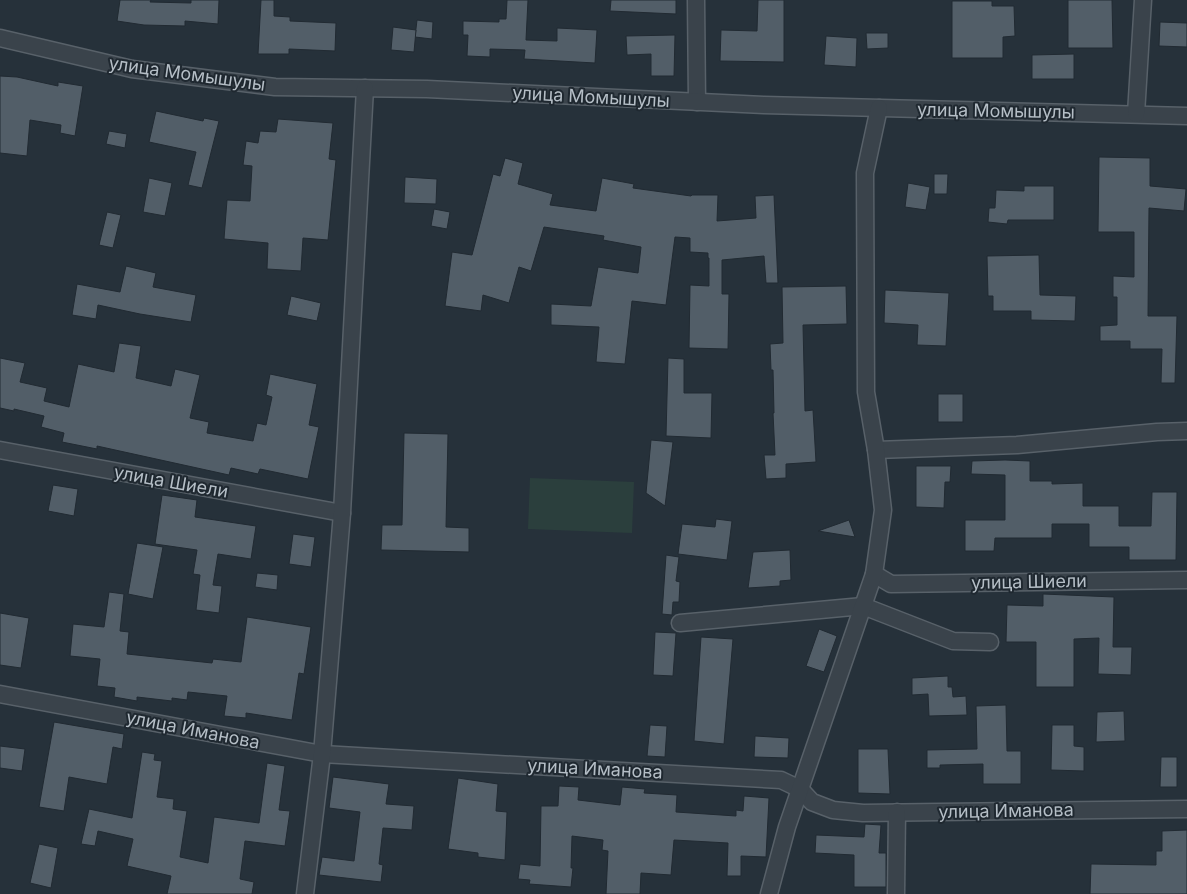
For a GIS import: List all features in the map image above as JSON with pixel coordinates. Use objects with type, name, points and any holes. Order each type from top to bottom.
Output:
[{"type":"street","points":[[696,0],[697,102]]},
{"type":"street","points":[[1136,114],[1143,0]]},
{"type":"street","name":"улица Момышулы","points":[[0,38],[132,69],[276,87],[462,90],[697,102],[1187,116]]},
{"type":"street","points":[[305,894],[322,754],[342,513],[365,88]]},
{"type":"street","points":[[770,894],[787,826],[874,574],[883,510],[876,450],[866,392],[865,173],[879,108]]},
{"type":"street","points":[[876,450],[1017,445],[1187,431]]},
{"type":"street","name":"улица Шиели","points":[[0,450],[342,513]]},
{"type":"street","name":"улица Шиели","points":[[874,574],[891,584],[1187,580]]},
{"type":"street","points":[[680,623],[864,606],[953,641],[990,642]]},
{"type":"street","name":"улица Иманова","points":[[0,694],[322,754],[781,780],[800,789],[812,802],[833,810],[863,813],[1187,809]]},
{"type":"street","points":[[896,894],[897,812]]},
{"type":"green space","points":[[530,478],[634,482],[632,533],[528,529]]},
{"type":"building","points":[[120,0],[191,3],[191,0],[219,0],[218,24],[185,21],[185,26],[144,25],[117,21]]},
{"type":"building","points":[[261,0],[274,0],[274,16],[290,17],[290,21],[336,23],[335,51],[289,49],[289,54],[258,54]]},
{"type":"building","points":[[507,0],[528,0],[526,40],[557,41],[557,28],[597,30],[595,63],[524,59],[525,50],[490,49],[490,57],[467,56],[468,35],[463,35],[463,21],[499,22],[499,19],[506,19]]},
{"type":"building","points":[[611,0],[676,0],[676,14],[610,11]]},
{"type":"building","points":[[758,0],[784,0],[784,62],[720,61],[721,30],[757,31]]},
{"type":"building","points":[[1068,0],[1112,0],[1113,48],[1068,48]]},
{"type":"building","points":[[952,1],[992,1],[992,6],[1014,6],[1015,36],[1003,37],[1003,58],[952,58]]},
{"type":"building","points":[[417,20],[433,22],[432,39],[415,37]]},
{"type":"building","points":[[1160,22],[1187,23],[1187,47],[1159,46]]},
{"type":"building","points":[[393,27],[416,30],[414,52],[391,50]]},
{"type":"building","points":[[866,33],[888,33],[888,48],[867,49]]},
{"type":"building","points":[[675,35],[674,76],[651,76],[651,54],[627,55],[626,36]]},
{"type":"building","points":[[826,36],[857,38],[856,67],[824,65]]},
{"type":"building","points":[[1074,54],[1074,79],[1032,79],[1032,55]]},
{"type":"building","points":[[0,76],[17,77],[58,86],[58,82],[83,86],[75,136],[60,133],[61,125],[30,120],[27,156],[0,153]]},
{"type":"building","points":[[156,111],[203,121],[204,118],[219,121],[202,188],[188,185],[196,152],[149,142]]},
{"type":"building","points":[[278,119],[333,123],[329,159],[336,160],[328,240],[303,238],[301,271],[267,269],[268,243],[224,239],[227,200],[250,201],[252,166],[243,165],[246,141],[258,143],[260,131],[276,132]]},
{"type":"building","points":[[109,131],[127,134],[125,148],[106,144]]},
{"type":"building","points":[[1099,157],[1150,158],[1150,186],[1186,189],[1184,211],[1149,208],[1148,316],[1177,316],[1175,383],[1161,383],[1162,349],[1130,349],[1130,341],[1100,341],[1100,326],[1117,325],[1117,297],[1113,297],[1113,276],[1134,277],[1134,232],[1098,232]]},
{"type":"building","points":[[505,158],[523,163],[518,184],[553,194],[550,205],[596,211],[602,178],[634,184],[633,188],[691,196],[718,195],[717,221],[756,218],[755,196],[774,195],[778,283],[766,283],[764,256],[722,260],[722,294],[729,294],[728,349],[689,348],[690,285],[709,286],[709,258],[708,253],[690,252],[690,238],[675,237],[666,305],[632,301],[625,364],[596,362],[599,327],[551,325],[551,304],[591,306],[598,267],[638,273],[641,247],[603,240],[604,236],[544,227],[531,271],[519,267],[509,303],[483,295],[481,311],[445,306],[452,252],[472,255],[493,174],[500,176]]},
{"type":"building","points":[[934,174],[948,174],[947,194],[934,194]]},
{"type":"building","points":[[405,177],[437,179],[436,204],[404,203]]},
{"type":"building","points":[[149,178],[172,183],[165,216],[143,212]]},
{"type":"building","points":[[908,183],[930,187],[926,210],[905,207]]},
{"type":"building","points":[[1024,186],[1054,186],[1054,220],[1008,220],[1007,224],[988,222],[989,208],[995,208],[996,190],[1024,191]]},
{"type":"building","points":[[434,209],[450,212],[447,229],[431,226]]},
{"type":"building","points":[[107,212],[121,215],[113,248],[99,245]]},
{"type":"building","points":[[1039,255],[1040,295],[1076,296],[1075,321],[1031,320],[1031,311],[993,311],[993,296],[988,296],[987,256]]},
{"type":"building","points":[[126,266],[156,273],[153,287],[196,295],[191,322],[98,305],[96,319],[72,315],[77,284],[120,292]]},
{"type":"building","points":[[846,286],[847,324],[803,325],[805,411],[813,410],[816,462],[786,464],[786,478],[766,479],[764,455],[775,455],[773,370],[771,370],[770,344],[783,343],[782,287]]},
{"type":"building","points":[[885,290],[949,293],[946,346],[917,345],[918,325],[884,323]]},
{"type":"building","points":[[291,296],[321,303],[317,321],[287,315]]},
{"type":"building","points":[[119,343],[141,346],[136,378],[171,386],[175,369],[200,375],[190,418],[209,422],[207,433],[253,441],[257,423],[266,425],[272,397],[266,395],[270,374],[317,384],[309,425],[319,427],[308,479],[260,469],[258,474],[231,468],[229,475],[97,446],[97,449],[62,442],[64,433],[41,427],[44,416],[14,409],[14,411],[0,408],[0,358],[25,363],[20,382],[47,388],[44,401],[69,407],[78,364],[114,372]]},
{"type":"building","points":[[668,358],[684,359],[684,393],[712,393],[711,438],[666,436]]},
{"type":"building","points":[[938,394],[963,394],[963,422],[938,422]]},
{"type":"building","points":[[404,433],[448,434],[446,527],[469,528],[469,552],[381,550],[382,525],[402,525]]},
{"type":"building","points":[[651,440],[673,442],[665,506],[646,493]]},
{"type":"building","points":[[972,461],[1030,461],[1030,481],[1052,481],[1052,484],[1083,483],[1083,506],[1119,506],[1119,526],[1151,526],[1152,492],[1177,492],[1176,560],[1129,560],[1129,547],[1089,547],[1089,524],[1052,524],[1052,538],[995,538],[994,551],[965,551],[965,520],[1005,520],[1005,475],[971,474]]},
{"type":"building","points":[[916,466],[951,466],[950,482],[945,482],[944,508],[916,507]]},
{"type":"building","points":[[53,485],[78,489],[74,516],[48,511]]},
{"type":"building","points":[[162,495],[197,500],[195,517],[256,526],[251,559],[218,554],[213,585],[222,586],[219,613],[196,610],[200,575],[193,574],[197,550],[155,544]]},
{"type":"building","points":[[716,519],[732,521],[727,560],[678,554],[682,524],[715,527]]},
{"type":"building","points":[[849,520],[855,537],[818,531]]},
{"type":"building","points":[[293,534],[315,537],[311,567],[289,564]]},
{"type":"building","points":[[137,543],[163,547],[153,599],[128,594]]},
{"type":"building","points":[[790,550],[791,580],[780,581],[780,586],[748,588],[753,552]]},
{"type":"building","points":[[666,555],[679,557],[676,581],[680,582],[679,602],[673,602],[672,615],[662,614]]},
{"type":"building","points":[[257,573],[278,575],[277,590],[255,587]]},
{"type":"building","points":[[109,592],[124,594],[120,631],[129,632],[127,654],[212,663],[213,659],[241,662],[247,617],[311,627],[304,674],[299,673],[292,720],[246,713],[246,718],[224,716],[227,696],[188,692],[187,700],[172,698],[172,701],[137,697],[137,701],[114,697],[115,688],[97,686],[100,659],[70,656],[73,624],[104,627]]},
{"type":"building","points":[[1043,594],[1114,597],[1113,647],[1132,647],[1131,675],[1098,674],[1099,638],[1074,639],[1074,687],[1036,687],[1036,642],[1006,642],[1007,605],[1043,606]]},
{"type":"building","points":[[0,613],[29,618],[21,668],[0,665]]},
{"type":"building","points":[[819,629],[837,636],[824,672],[806,666]]},
{"type":"building","points":[[655,632],[676,633],[673,676],[653,675]]},
{"type":"building","points":[[701,637],[733,639],[724,744],[694,741]]},
{"type":"building","points":[[948,676],[948,687],[952,687],[953,697],[966,696],[967,715],[929,716],[928,694],[912,695],[912,678]]},
{"type":"building","points":[[1006,705],[1007,751],[1021,751],[1021,784],[983,784],[983,764],[940,765],[940,768],[927,768],[927,750],[977,749],[976,706]]},
{"type":"building","points":[[1124,711],[1125,741],[1096,742],[1097,712]]},
{"type":"building","points":[[54,722],[124,734],[122,749],[113,747],[107,784],[69,777],[64,811],[39,807]]},
{"type":"building","points":[[650,725],[667,726],[665,757],[647,756]]},
{"type":"building","points":[[1052,725],[1074,725],[1074,746],[1084,747],[1084,771],[1051,770]]},
{"type":"building","points":[[755,736],[789,738],[788,758],[754,757]]},
{"type":"building","points":[[0,746],[25,749],[22,771],[0,768]]},
{"type":"building","points":[[858,749],[888,749],[890,794],[858,793]]},
{"type":"building","points":[[142,752],[155,754],[154,760],[162,761],[157,797],[174,799],[173,809],[187,811],[180,857],[208,863],[214,817],[259,823],[267,763],[285,766],[279,810],[290,811],[285,846],[245,841],[240,879],[254,882],[252,894],[167,894],[171,876],[127,866],[133,839],[98,831],[95,846],[81,844],[89,809],[132,818]]},
{"type":"building","points":[[1161,757],[1177,757],[1177,787],[1160,787]]},
{"type":"building","points":[[333,777],[389,784],[386,804],[414,806],[412,830],[383,828],[379,864],[383,865],[381,882],[319,875],[322,857],[354,861],[360,812],[329,808]]},
{"type":"building","points":[[458,778],[498,784],[496,811],[507,812],[505,860],[478,857],[478,853],[448,849]]},
{"type":"building","points":[[559,786],[579,787],[578,800],[620,805],[622,787],[645,789],[644,793],[677,795],[676,812],[736,816],[736,810],[743,811],[744,796],[769,798],[766,857],[741,856],[741,876],[727,876],[728,843],[674,840],[671,875],[641,873],[640,894],[606,894],[608,851],[602,850],[603,840],[572,836],[571,868],[573,868],[571,887],[529,884],[530,880],[518,879],[520,864],[540,866],[541,806],[558,806]]},
{"type":"building","points":[[865,824],[881,825],[879,853],[886,853],[886,887],[854,887],[854,855],[815,853],[816,835],[864,837]]},
{"type":"building","points":[[1187,830],[1187,894],[1090,894],[1091,864],[1156,865],[1156,851],[1162,851],[1162,831]]},
{"type":"building","points":[[39,844],[58,848],[51,888],[30,883]]}]
